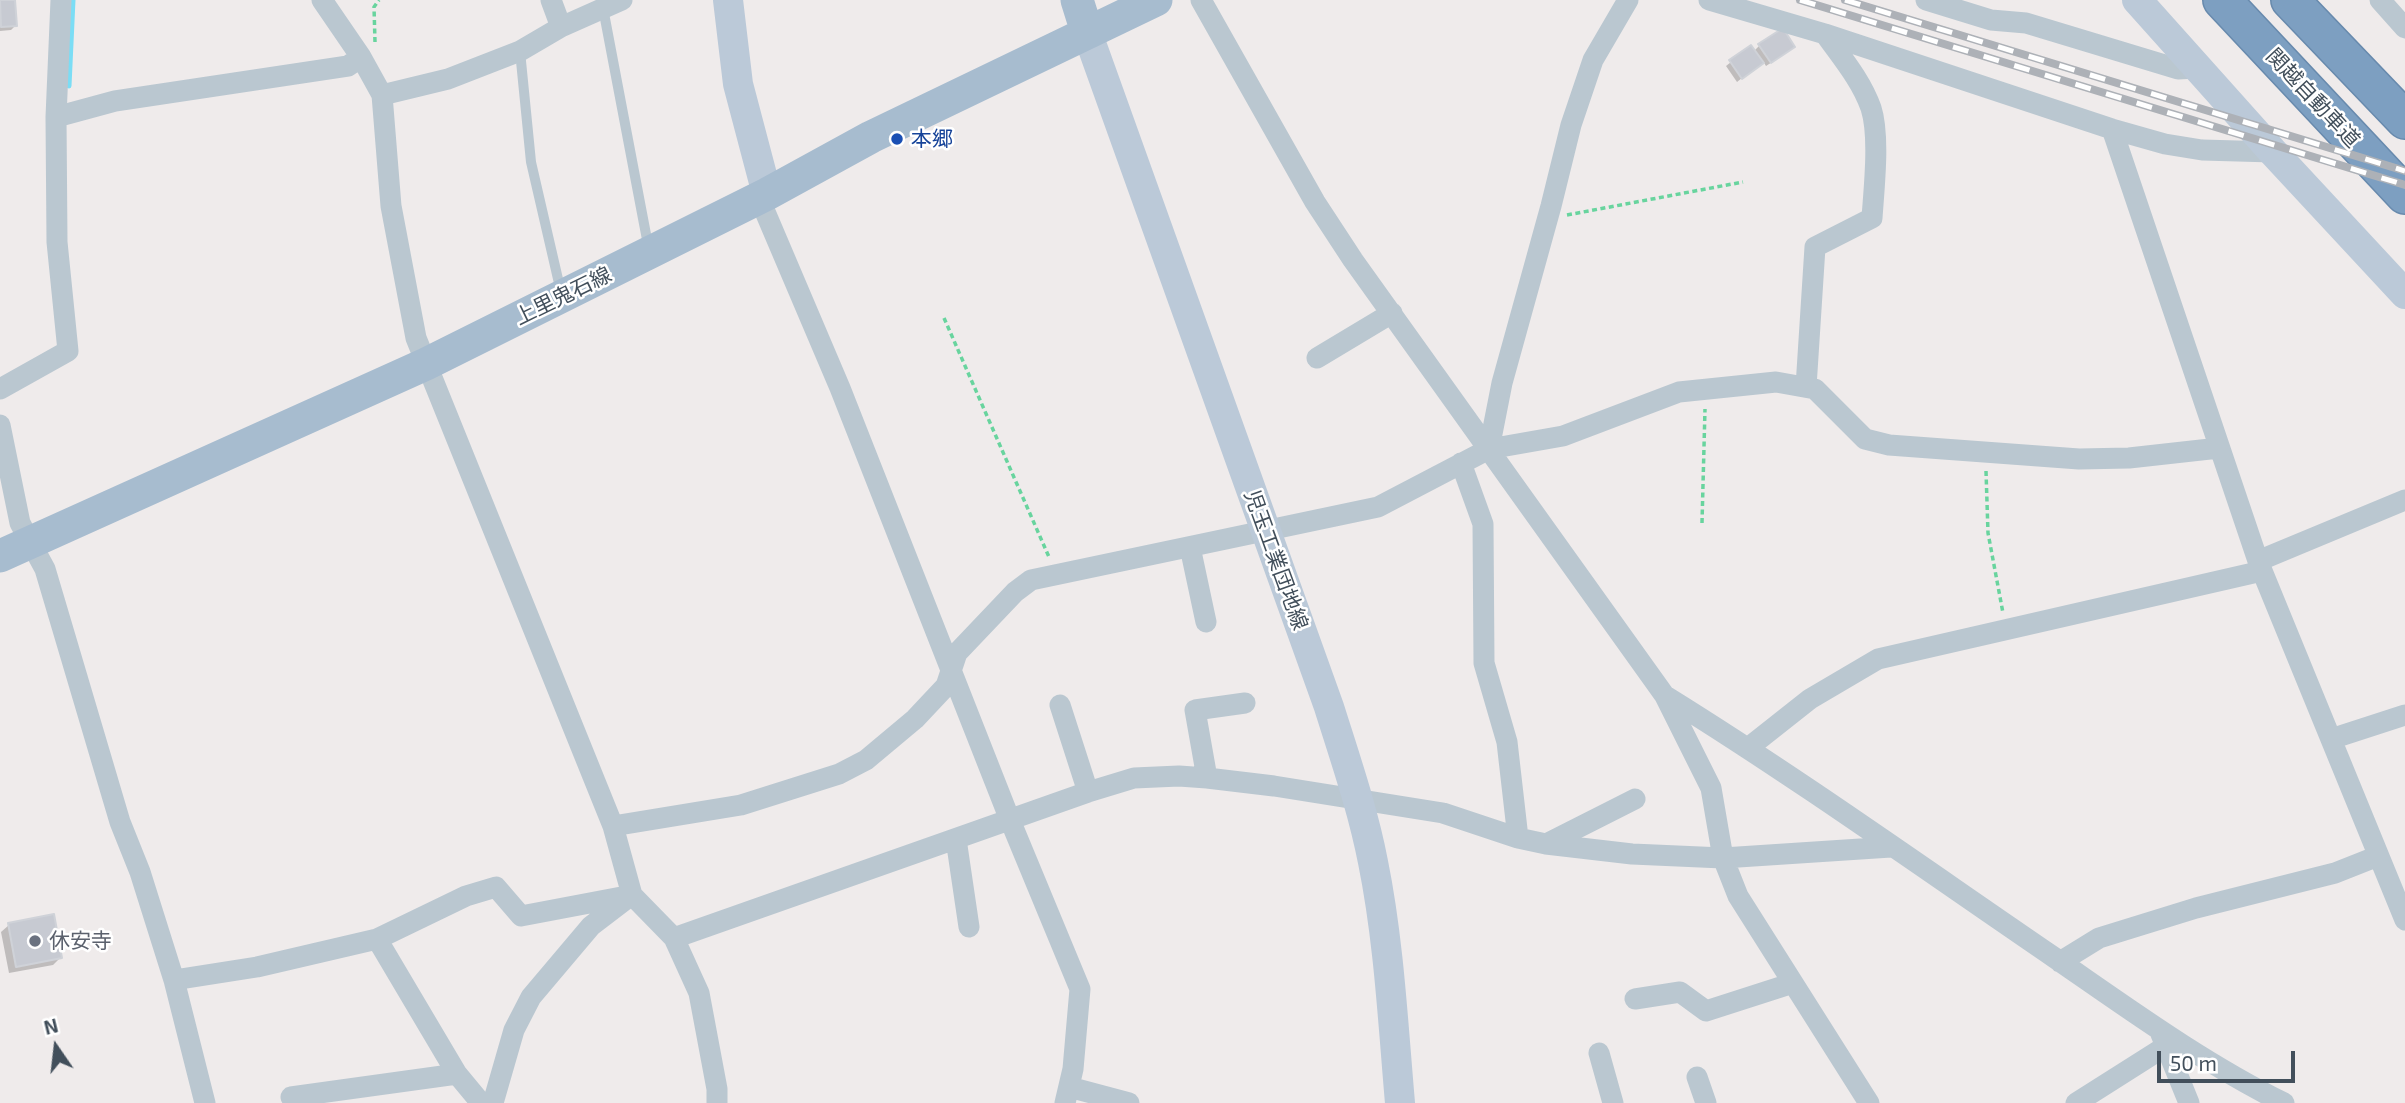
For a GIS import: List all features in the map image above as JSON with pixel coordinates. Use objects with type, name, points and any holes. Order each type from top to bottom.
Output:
[{"type":"highway","name":"関越自動車道","points":[[2222,0],[2405,195]]},
{"type":"highway","points":[[2290,0],[2405,120]]},
{"type":"main road","points":[[1077,0],[1087,32]]},
{"type":"main road","name":"上里鬼石線","points":[[0,556],[426,364],[767,194],[872,137],[1156,0]]},
{"type":"street","points":[[0,389],[68,351],[57,242],[56,117],[61,0]]},
{"type":"street","points":[[322,0],[382,95],[391,206],[410,314],[426,364],[613,826],[632,895],[674,938],[699,993],[717,1089],[717,1103]]},
{"type":"street","points":[[551,0],[561,27]]},
{"type":"street","points":[[727,0],[738,84],[767,194],[763,207],[840,388],[1010,820],[1080,989],[1073,1069],[1067,1095],[1129,1103]]},
{"type":"street","points":[[1200,0],[1315,202],[1665,696],[1711,788],[1723,858],[1738,896],[1869,1103]]},
{"type":"street","points":[[1489,449],[1502,383],[1571,125],[1593,60],[1628,0]]},
{"type":"street","points":[[1709,0],[1825,34],[2112,130],[2165,144],[2202,150],[2273,152]]},
{"type":"street","points":[[1926,0],[1991,20],[2026,23],[2178,69],[2197,68]]},
{"type":"street","points":[[2137,0],[2405,294]]},
{"type":"street","points":[[2380,0],[2405,28]]},
{"type":"street","points":[[382,95],[448,79],[520,51],[561,27],[613,4]]},
{"type":"street","name":"児玉工業団地線","points":[[1087,32],[1329,707],[1358,799],[1381,911],[1401,1103]]},
{"type":"street","points":[[1806,387],[1815,247],[1872,218],[1876,163],[1871,110],[1858,79],[1825,34]]},
{"type":"street","points":[[56,117],[115,101],[348,66],[360,57]]},
{"type":"street","points":[[2112,130],[2260,566],[2405,920]]},
{"type":"street","points":[[1317,358],[1392,313]]},
{"type":"street","points":[[613,826],[741,805],[839,774],[866,760],[915,719],[946,686],[957,653],[1015,592],[1031,580],[1378,508],[1489,449],[1563,436],[1679,393],[1776,382],[1815,389],[1865,439],[1889,445],[2079,458],[2129,458],[2219,448]]},
{"type":"street","points":[[0,425],[19,523],[45,569],[120,822],[140,872],[174,979],[205,1103]]},
{"type":"street","points":[[1461,463],[1483,524],[1484,663],[1507,742],[1518,838]]},
{"type":"street","points":[[1748,748],[1810,699],[1878,659],[2006,630],[2260,566],[2405,500]]},
{"type":"street","points":[[1189,547],[1206,622]]},
{"type":"street","points":[[1665,696],[1748,748],[1891,846],[2060,962],[2162,1037],[2284,1103]]},
{"type":"street","points":[[1207,778],[1195,710],[1245,704]]},
{"type":"street","points":[[1060,705],[1088,792]]},
{"type":"street","points":[[2331,739],[2405,715]]},
{"type":"street","points":[[674,938],[1134,778],[1207,778],[1358,799],[1443,813],[1518,838],[1546,844],[1632,854],[1723,858],[1891,846]]},
{"type":"street","points":[[1546,844],[1635,799]]},
{"type":"street","points":[[956,839],[968,927]]},
{"type":"street","points":[[2060,962],[2099,938],[2196,908],[2335,873],[2378,856]]},
{"type":"street","points":[[174,979],[257,967],[377,939],[466,896],[496,887],[521,916],[632,895]]},
{"type":"street","points":[[493,1103],[514,1030],[531,997],[591,926],[632,895]]},
{"type":"street","points":[[377,939],[457,1074],[481,1103]]},
{"type":"street","points":[[1635,999],[1680,992],[1706,1011],[1793,983]]},
{"type":"street","points":[[2076,1103],[2162,1037]]},
{"type":"street","points":[[2162,1037],[2189,1103]]},
{"type":"street","points":[[1599,1053],[1613,1103]]},
{"type":"street","points":[[291,1097],[457,1074]]},
{"type":"street","points":[[1697,1077],[1706,1103]]},
{"type":"lane","points":[[613,4],[650,253]]},
{"type":"lane","points":[[520,51],[531,162],[562,297]]},
{"type":"path","points":[[360,57],[375,47],[374,7],[379,0]]},
{"type":"path","points":[[1548,219],[1743,182]]},
{"type":"path","points":[[944,318],[1057,575]]},
{"type":"path","points":[[1702,523],[1706,389]]},
{"type":"path","points":[[1986,452],[1988,533],[2006,630]]},
{"type":"building","points":[[0,0],[15,0],[17,26],[1,27]]},
{"type":"building","points":[[1783,28],[1795,47],[1771,63],[1758,44]]},
{"type":"building","points":[[1751,45],[1764,63],[1742,79],[1729,60]]},
{"type":"building","name":"休安寺","points":[[54,914],[62,958],[16,967],[8,923]]},
{"type":"waterway","points":[[69,86],[73,0]]},
{"type":"railway","points":[[1800,0],[2405,185]]},
{"type":"railway","points":[[1845,0],[2405,171]]},
{"type":"place","name":"本郷","points":[[897,139]]},
{"type":"place","name":"休安寺","points":[[35,941]]}]
